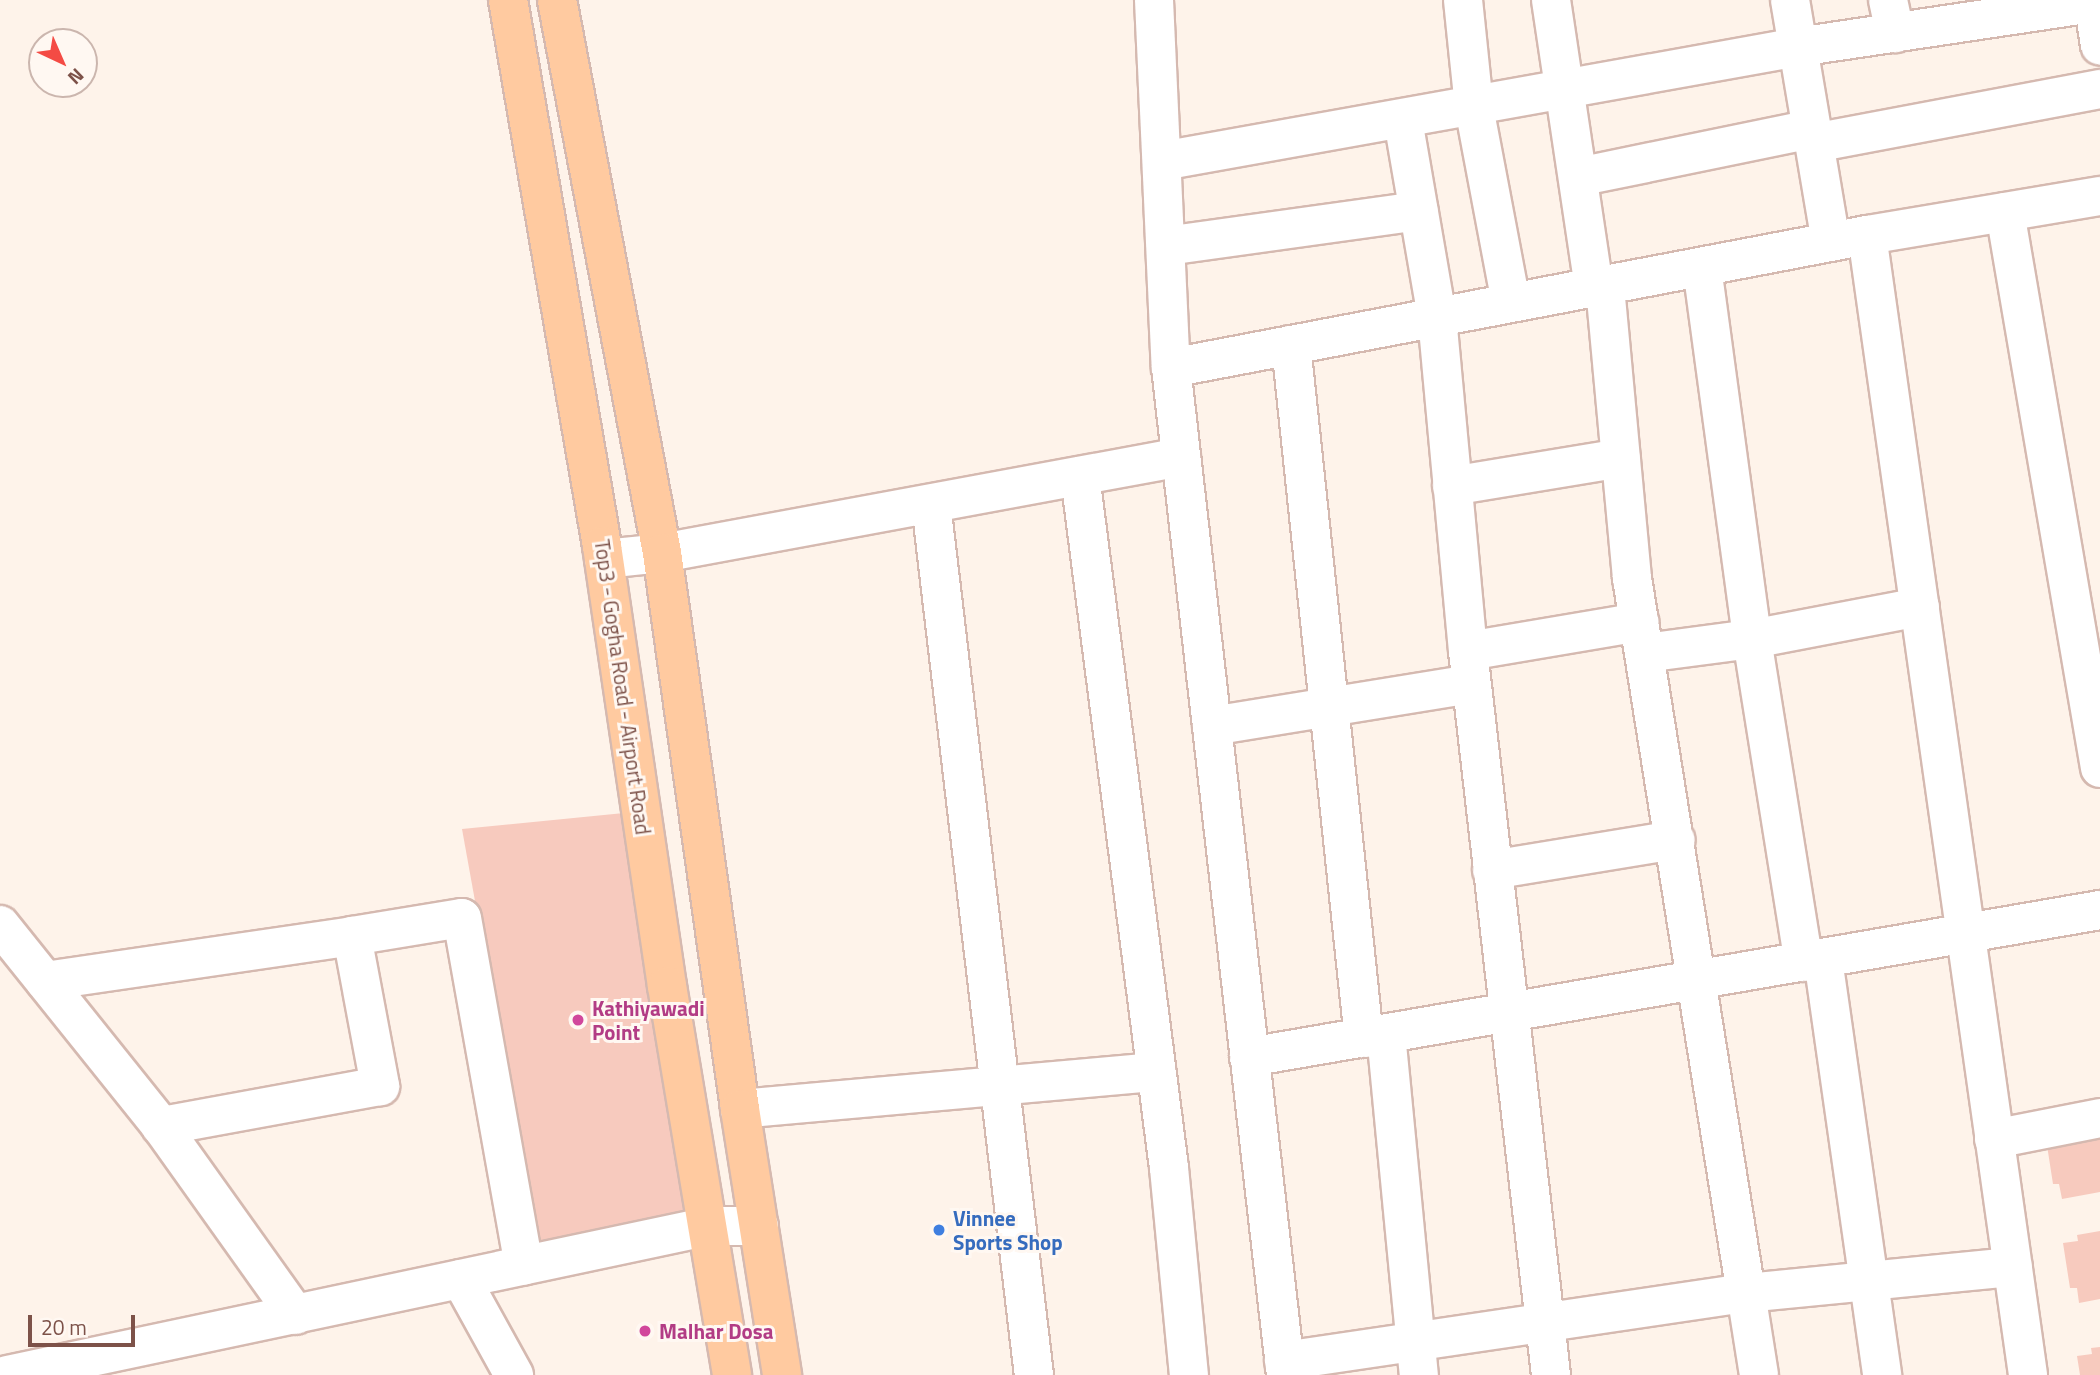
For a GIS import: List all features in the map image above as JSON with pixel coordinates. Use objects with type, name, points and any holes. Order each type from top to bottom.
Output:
[{"type":"main road","name":"Top3 - Gogha Road - Airport Road","points":[[508,0],[604,559],[667,986],[710,1226],[732,1375]]},
{"type":"main road","points":[[557,0],[662,554],[740,1109],[782,1375]]},
{"type":"street","points":[[1154,0],[1171,368],[1285,1368],[1417,1358],[1546,1322],[1746,1293],[2013,1267]]},
{"type":"street","points":[[1463,0],[1474,107],[1511,303]]},
{"type":"street","points":[[1551,0],[1578,177],[1599,286],[1642,637],[1699,980],[1759,1375]]},
{"type":"street","points":[[1790,0],[1813,136],[1849,239],[1920,607],[2028,1375]]},
{"type":"street","points":[[1162,162],[1798,47],[1892,16],[2095,2],[2100,45]]},
{"type":"street","points":[[1578,177],[2100,89]]},
{"type":"street","points":[[1403,120],[1437,317],[1469,667],[1551,1375]]},
{"type":"street","points":[[1171,368],[1849,239],[2100,196]]},
{"type":"street","points":[[1166,246],[1419,211]]},
{"type":"street","points":[[2005,212],[2100,768]]},
{"type":"street","points":[[1702,267],[1752,639],[1813,961],[1882,1375]]},
{"type":"street","points":[[1291,345],[1326,708],[1375,1036],[1417,1358]]},
{"type":"street","points":[[604,559],[662,554],[1181,457]]},
{"type":"street","points":[[1452,486],[1621,458]]},
{"type":"street","points":[[1080,477],[1157,1072],[1189,1375]]},
{"type":"street","points":[[931,504],[1034,1375]]},
{"type":"street","points":[[1212,726],[1326,708],[1469,667],[1642,637],[1752,639],[1920,607]]},
{"type":"street","points":[[1492,870],[1676,840]]},
{"type":"street","points":[[1249,1057],[2100,910]]},
{"type":"street","points":[[45,981],[462,918],[524,1266]]},
{"type":"street","points":[[0,925],[161,1126],[296,1315]]},
{"type":"street","points":[[161,1126],[380,1086],[352,936]]},
{"type":"street","points":[[740,1109],[1157,1072]]},
{"type":"street","points":[[1994,1139],[2100,1118]]},
{"type":"street","points":[[7,1375],[710,1226],[759,1226]]},
{"type":"street","points":[[461,1279],[514,1375]]},
{"type":"building","name":"Kathiyawadi Point","points":[[624,813],[691,1210],[538,1250],[462,829]]},
{"type":"building","points":[[2100,1125],[2100,1192],[2062,1199],[2059,1184],[2053,1184],[2046,1139]]},
{"type":"building","points":[[2100,1231],[2100,1299],[2079,1303],[2077,1288],[2070,1288],[2063,1243],[2078,1241],[2077,1235]]},
{"type":"building","points":[[2100,1347],[2100,1375],[2080,1375],[2077,1356],[2092,1354],[2091,1348]]},
{"type":"place","name":"Kathiyawadi Point","points":[[578,1020]]},
{"type":"place","name":"Vinnee Sports Shop","points":[[939,1230]]},
{"type":"place","name":"Malhar Dosa","points":[[645,1331]]}]
